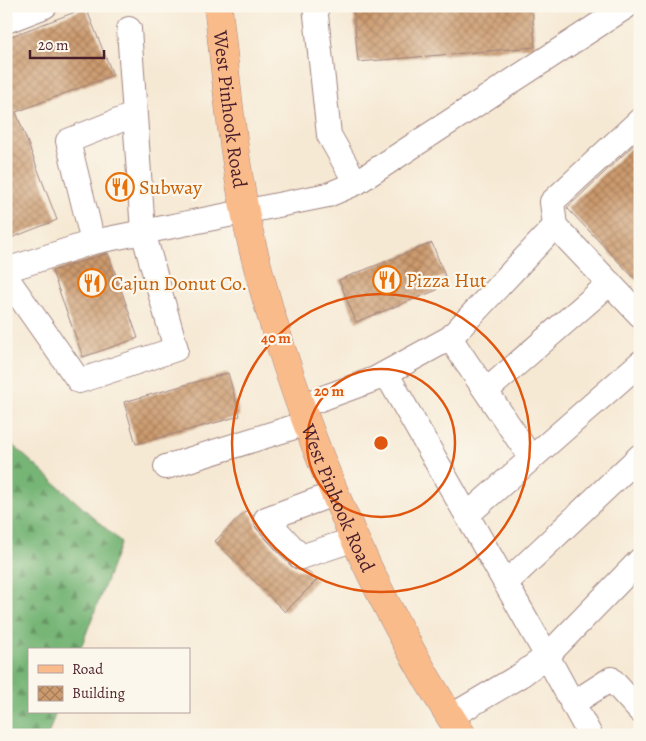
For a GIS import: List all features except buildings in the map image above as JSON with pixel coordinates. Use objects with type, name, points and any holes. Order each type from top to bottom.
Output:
[{"type":"main road","name":"West Pinhook Road","points":[[218,6],[246,211],[253,248],[279,342],[304,414],[355,539],[402,632],[456,726]]},
{"type":"lane","points":[[6,21],[45,6]]},
{"type":"lane","points":[[314,6],[329,135],[356,182]]},
{"type":"lane","points":[[6,270],[92,242],[328,195],[356,182],[628,6]]},
{"type":"lane","points":[[6,276],[79,380],[176,349],[143,232],[133,115],[129,29]]},
{"type":"lane","points":[[92,242],[68,141],[133,115]]},
{"type":"lane","points":[[640,120],[552,202],[555,226],[640,315]]},
{"type":"lane","points":[[166,467],[304,414],[450,338],[555,226]]},
{"type":"lane","points":[[486,391],[610,283]]},
{"type":"lane","points":[[450,338],[531,458]]},
{"type":"lane","points":[[467,515],[640,363]]},
{"type":"lane","points":[[386,373],[590,735]]},
{"type":"lane","points":[[506,583],[640,456]]},
{"type":"lane","points":[[336,493],[266,519],[301,557],[355,539]]},
{"type":"lane","points":[[456,726],[547,656],[640,560]]},
{"type":"lane","points":[[572,704],[611,679],[640,711]]},
{"type":"green space","points":[[6,439],[121,542],[81,648],[28,648],[28,714],[55,714],[48,735],[6,735]]},
{"type":"place","name":"Subway","points":[[120,187]]},
{"type":"place","name":"Pizza Hut","points":[[387,280]]},
{"type":"place","name":"Cajun Donut Co.","points":[[92,283]]}]
